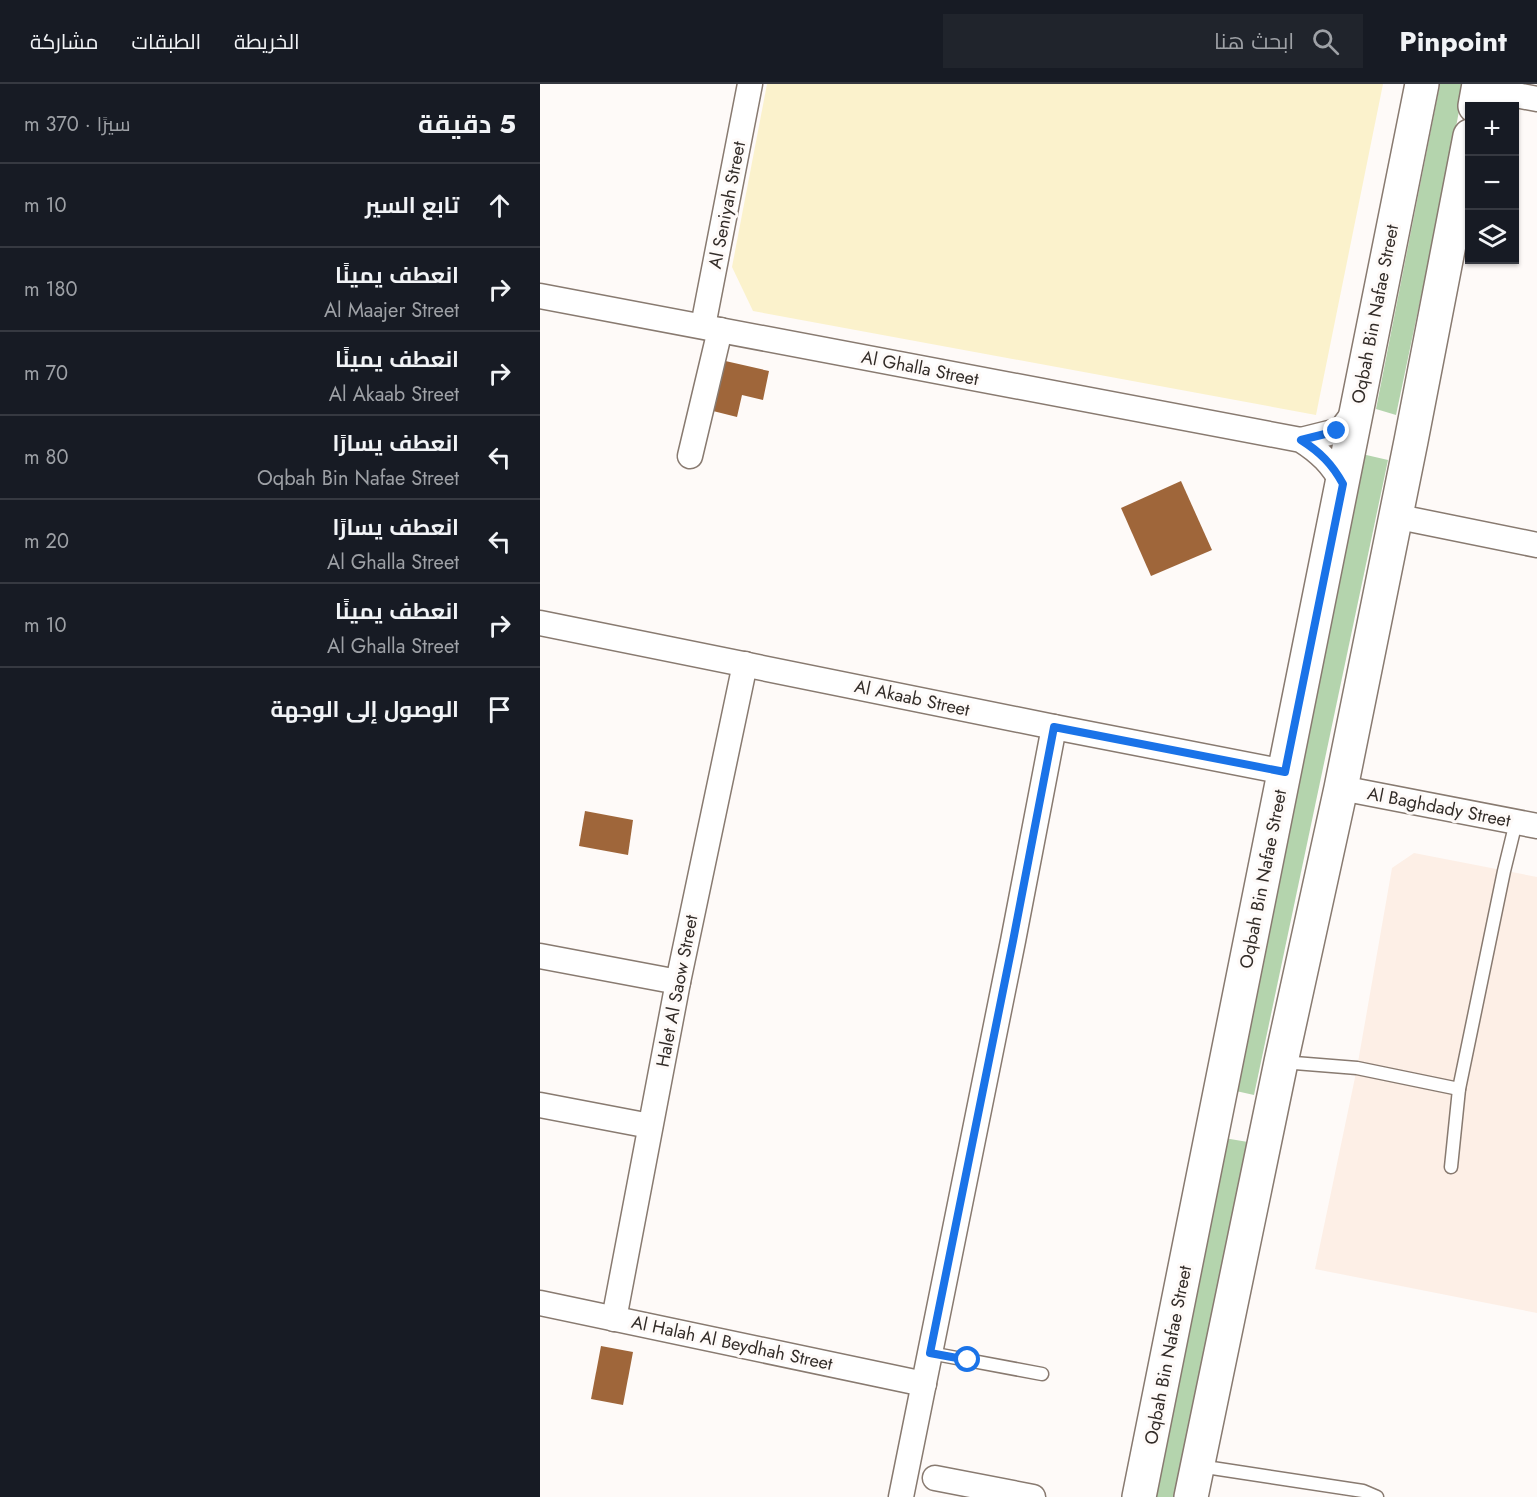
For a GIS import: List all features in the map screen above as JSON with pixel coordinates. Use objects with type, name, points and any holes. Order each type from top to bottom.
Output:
[{"type":"main road","name":"Oqbah Bin Nafae Street","points":[[1139,1497],[1422,84]]},
{"type":"main road","points":[[1194,1482],[1281,1062],[1341,788],[1466,156]]},
{"type":"street","name":"Al Seniyah Street","points":[[690,456],[750,84]]},
{"type":"street","points":[[1478,93],[1537,99]]},
{"type":"street","name":"Al Ghalla Street","points":[[540,296],[1301,440],[1327,459],[1343,484]]},
{"type":"street","name":"Al Ghalla Street","points":[[1301,440],[1337,431],[1356,410]]},
{"type":"street","points":[[1394,516],[1537,545]]},
{"type":"street","name":"Al Akaab Street","points":[[540,624],[1285,772]]},
{"type":"street","name":"Halet Al Saow Street","points":[[614,1318],[678,982],[745,664]]},
{"type":"street","points":[[901,1497],[1011,953],[1054,727]]},
{"type":"street","name":"Al Baghdady Street","points":[[1341,788],[1527,824]]},
{"type":"street","points":[[540,956],[678,982]]},
{"type":"street","points":[[540,1105],[650,1126]]},
{"type":"street","name":"Al Halah Al Beydhah Street","points":[[540,1303],[924,1384]]},
{"type":"street","points":[[935,1478],[1033,1497]]},
{"type":"lane","points":[[1451,1167],[1459,1089],[1504,871],[1527,824]]},
{"type":"lane","points":[[1281,1062],[1357,1068],[1459,1089]]},
{"type":"lane","points":[[930,1353],[1042,1374]]},
{"type":"lane","points":[[1194,1482],[1314,1484],[1363,1491],[1377,1497]]},
{"type":"lane","points":[[1312,1497],[1314,1484]]},
{"type":"shaded area","points":[[1414,853],[1537,877],[1537,1313],[1315,1269],[1357,1068],[1392,868]]},
{"type":"green space","points":[[1440,84],[1464,84],[1396,415],[1376,409]]},
{"type":"green space","points":[[1362,454],[1388,460],[1254,1095],[1236,1091]]},
{"type":"green space","points":[[1224,1138],[1248,1142],[1176,1497],[1154,1497]]},
{"type":"sand","points":[[767,84],[1383,84],[1316,415],[753,311],[732,267]]},
{"type":"building","points":[[721,360],[769,371],[763,400],[742,395],[737,417],[709,410]]},
{"type":"building","points":[[1181,481],[1212,550],[1151,576],[1121,508]]},
{"type":"building","points":[[585,811],[633,820],[628,855],[579,846]]},
{"type":"building","points":[[601,1346],[633,1352],[623,1405],[591,1399]]},
{"type":"route","points":[[968,1360],[930,1353],[1054,727],[1285,772],[1343,484],[1327,459],[1301,440],[1337,431]]}]
